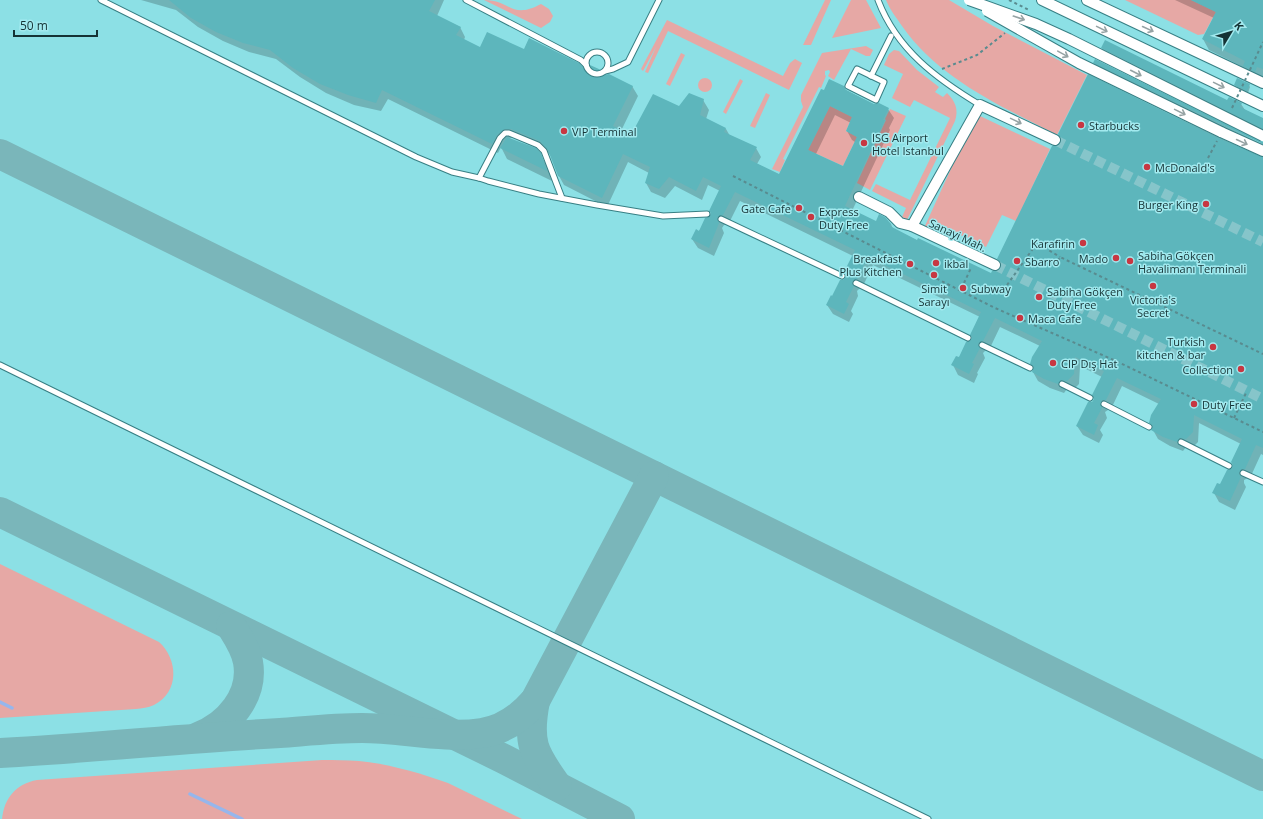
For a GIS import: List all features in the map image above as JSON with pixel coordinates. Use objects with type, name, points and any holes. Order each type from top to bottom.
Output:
[{"type":"street","points":[[969,0],[1029,22],[1069,39],[1263,136]]},
{"type":"street","points":[[969,0],[1015,28],[1079,63],[1219,136],[1263,151]]},
{"type":"street","points":[[1042,0],[1263,106]]},
{"type":"street","points":[[1087,0],[1262,82]]},
{"type":"street","points":[[980,105],[1055,140]]},
{"type":"street","name":"Sanayi Mah.","points":[[912,226],[980,105]]},
{"type":"street","name":"Sanayi Mah.","points":[[859,197],[889,212],[900,223],[912,226],[995,264]]},
{"type":"lane","points":[[101,0],[416,157],[452,172],[539,194],[663,216],[707,214]]},
{"type":"lane","points":[[466,0],[581,60],[588,69],[596,74],[605,70],[614,69],[628,62],[659,0]]},
{"type":"lane","points":[[878,0],[897,36],[911,54],[949,86],[980,105]]},
{"type":"lane","points":[[870,76],[891,36]]},
{"type":"lane","points":[[586,65],[589,56],[597,52],[601,53],[607,60],[608,64],[605,70]]},
{"type":"lane","points":[[856,69],[870,76],[884,82],[876,100],[848,86],[856,69]]},
{"type":"lane","points":[[479,178],[502,135],[510,133],[538,145],[544,151],[562,198]]},
{"type":"lane","points":[[721,219],[842,276]]},
{"type":"lane","points":[[856,283],[968,338]]},
{"type":"lane","points":[[982,345],[1030,368]]},
{"type":"lane","points":[[0,365],[928,819]]},
{"type":"lane","points":[[1062,384],[1090,398]]},
{"type":"lane","points":[[1104,404],[1149,426]]},
{"type":"lane","points":[[1181,442],[1229,466]]},
{"type":"lane","points":[[1243,473],[1263,482]]},
{"type":"path","points":[[1026,16],[1032,11]]},
{"type":"path","points":[[933,72],[977,55],[1008,30]]},
{"type":"path","points":[[1227,118],[1263,42]]},
{"type":"path","points":[[1208,158],[1219,136]]},
{"type":"path","points":[[733,176],[995,308],[1116,360],[1263,432]]},
{"type":"path","points":[[1007,285],[1037,244],[1060,258],[1263,354]]},
{"type":"path","points":[[964,283],[971,268]]},
{"type":"path","points":[[1234,418],[1247,391]]},
{"type":"shaded area","points":[[0,0],[1263,0],[1263,819],[0,819]]},
{"type":"shaded area","points":[[484,0],[500,3],[517,10],[531,8],[541,4],[549,9],[553,16],[550,22],[541,28]]},
{"type":"shaded area","points":[[825,0],[831,0],[811,45],[803,45]]},
{"type":"shaded area","points":[[851,0],[866,0],[881,28],[832,38]]},
{"type":"shaded area","points":[[886,0],[949,0],[993,26],[1087,75],[1057,135],[972,90],[934,61],[917,45],[902,26]]},
{"type":"shaded area","points":[[1125,0],[1191,0],[1216,12],[1204,34],[1198,35]]},
{"type":"shaded area","points":[[667,20],[783,76],[790,63],[795,59],[802,63],[789,90],[668,31],[648,73],[645,72],[656,47],[643,71],[641,69]]},
{"type":"shaded area","points":[[866,46],[873,50],[870,56],[866,56],[851,49],[834,80],[828,76],[830,72],[829,70],[825,71],[826,76],[821,88],[819,87],[783,159],[785,160],[780,172],[772,169],[803,107],[801,95],[822,53]]},
{"type":"shaded area","points":[[894,50],[899,51],[917,70],[939,87],[935,92],[943,97],[947,93],[954,102],[957,113],[955,121],[907,220],[902,217],[906,208],[872,191],[876,184],[910,200],[950,118],[914,100],[910,107],[892,98],[903,74],[884,65],[889,54]]},
{"type":"shaded area","points":[[681,53],[685,55],[670,86],[666,84]]},
{"type":"shaded area","points":[[702,78],[708,78],[712,82],[712,88],[708,92],[702,92],[698,88],[698,82]]},
{"type":"shaded area","points":[[740,79],[743,81],[726,114],[723,112]]},
{"type":"shaded area","points":[[766,93],[770,95],[755,128],[750,126]]},
{"type":"shaded area","points":[[830,106],[852,117],[846,131],[857,137],[843,166],[808,150]]},
{"type":"shaded area","points":[[890,109],[906,116],[870,190],[857,183]]},
{"type":"shaded area","points":[[980,116],[1050,149],[1016,221],[1002,215],[986,247],[954,232],[949,239],[924,228],[970,127]]},
{"type":"shaded area","points":[[0,564],[159,642],[170,657],[173,666],[172,684],[168,692],[154,705],[145,708],[0,718]]},
{"type":"shaded area","points":[[322,760],[370,762],[415,772],[448,783],[522,819],[2,819],[5,805],[12,793],[23,785],[37,780]]},
{"type":"building","points":[[169,0],[435,0],[429,11],[461,27],[456,35],[480,47],[487,32],[524,49],[529,38],[579,63],[585,69],[589,68],[590,65],[601,70],[604,75],[609,74],[633,86],[613,126],[631,135],[653,94],[679,106],[689,93],[704,99],[700,115],[726,128],[724,132],[757,147],[750,160],[779,174],[821,89],[824,90],[829,79],[844,86],[846,90],[874,104],[879,103],[889,108],[883,120],[885,120],[845,206],[876,221],[879,214],[885,217],[891,224],[890,226],[917,240],[918,238],[991,273],[992,271],[996,271],[1001,268],[1001,262],[997,259],[1052,146],[1056,146],[1061,143],[1061,139],[1058,134],[1088,74],[1218,138],[1263,157],[1263,448],[1256,445],[1245,469],[1240,471],[1239,474],[1241,477],[1230,501],[1212,493],[1217,483],[1220,484],[1227,470],[1232,468],[1233,465],[1231,462],[1242,439],[1194,415],[1193,432],[1186,439],[1180,438],[1177,442],[1163,437],[1151,430],[1153,426],[1149,423],[1151,415],[1161,399],[1117,378],[1106,400],[1102,400],[1100,403],[1102,408],[1094,423],[1098,425],[1094,435],[1076,426],[1088,402],[1092,402],[1094,399],[1092,395],[1104,371],[1075,357],[1074,374],[1067,381],[1061,380],[1058,384],[1044,379],[1032,372],[1034,367],[1030,364],[1032,357],[1042,341],[995,318],[983,341],[978,344],[980,348],[972,363],[974,364],[969,374],[951,365],[956,356],[959,357],[966,342],[971,340],[972,337],[970,335],[981,312],[868,257],[857,279],[852,282],[854,286],[846,302],[849,304],[844,314],[826,305],[840,280],[845,278],[846,275],[844,272],[855,250],[735,192],[723,215],[717,218],[719,223],[709,248],[691,239],[696,229],[699,231],[705,218],[710,216],[711,213],[709,211],[721,186],[703,177],[696,191],[669,177],[659,189],[645,183],[650,167],[623,154],[602,198],[558,176],[548,150],[540,141],[511,129],[505,129],[497,135],[492,144],[382,90],[376,103],[348,95],[320,84],[293,68],[270,50],[243,43],[216,32],[191,18]],"holes":[[[830,106],[852,117],[846,131],[857,137],[843,166],[808,150]]]},
{"type":"building","points":[[1191,0],[1263,0],[1263,69],[1257,67],[1255,72],[1243,66],[1245,61],[1202,39],[1216,12]]},
{"type":"building","points":[[1105,40],[1227,100],[1229,97],[1242,103],[1240,107],[1263,118],[1263,129],[1101,48]]},
{"type":"building","points":[[1095,59],[1263,142],[1263,144],[1093,63]]},
{"type":"building","points":[[1237,78],[1250,84],[1247,91],[1234,85]]},
{"type":"building","points":[[507,137],[536,148],[541,153],[547,171],[500,148]]},
{"type":"waterway","points":[[0,702],[12,708]]},
{"type":"waterway","points":[[190,794],[242,819]]},
{"type":"taxiway","points":[[0,154],[1263,776]]},
{"type":"taxiway","points":[[0,753],[342,728],[377,728],[453,735],[468,735],[498,729],[512,722],[535,701],[654,476]]},
{"type":"taxiway","points":[[0,512],[504,759],[620,819]]},
{"type":"taxiway","points":[[198,737],[209,732],[229,717],[243,698],[247,687],[249,675],[247,657],[231,626]]},
{"type":"taxiway","points":[[535,701],[532,727],[534,746],[542,765],[557,786]]},
{"type":"tunnel","points":[[1055,140],[1263,242]]},
{"type":"tunnel","points":[[995,265],[1263,399]]},
{"type":"place","name":"Starbucks","points":[[1081,125]]},
{"type":"place","name":"VIP Terminal","points":[[564,131]]},
{"type":"place","name":"ISG Airport Hotel Istanbul","points":[[864,143]]},
{"type":"place","name":"McDonald's","points":[[1147,167]]},
{"type":"place","name":"Burger King","points":[[1206,204]]},
{"type":"place","name":"Gate Cafe","points":[[799,208]]},
{"type":"place","name":"Express Duty Free","points":[[811,217]]},
{"type":"place","name":"Karafirin","points":[[1083,243]]},
{"type":"place","name":"Mado","points":[[1116,258]]},
{"type":"place","name":"Sbarro","points":[[1017,261]]},
{"type":"place","name":"Sabiha Gökçen Havalimanı Terminali","points":[[1130,261]]},
{"type":"place","name":"ikbal","points":[[936,263]]},
{"type":"place","name":"Breakfast Plus Kitchen","points":[[910,264]]},
{"type":"place","name":"Simit Sarayı","points":[[934,275]]},
{"type":"place","name":"Victoria's Secret","points":[[1153,286]]},
{"type":"place","name":"Subway","points":[[963,288]]},
{"type":"place","name":"Sabiha Gökçen Duty Free","points":[[1039,297]]},
{"type":"place","name":"Maca Cafe","points":[[1020,318]]},
{"type":"place","name":"Turkish kitchen & bar","points":[[1213,347]]},
{"type":"place","name":"CIP Dış Hat","points":[[1053,363]]},
{"type":"place","name":"Collection","points":[[1241,369]]},
{"type":"place","name":"Duty Free","points":[[1194,404]]}]
